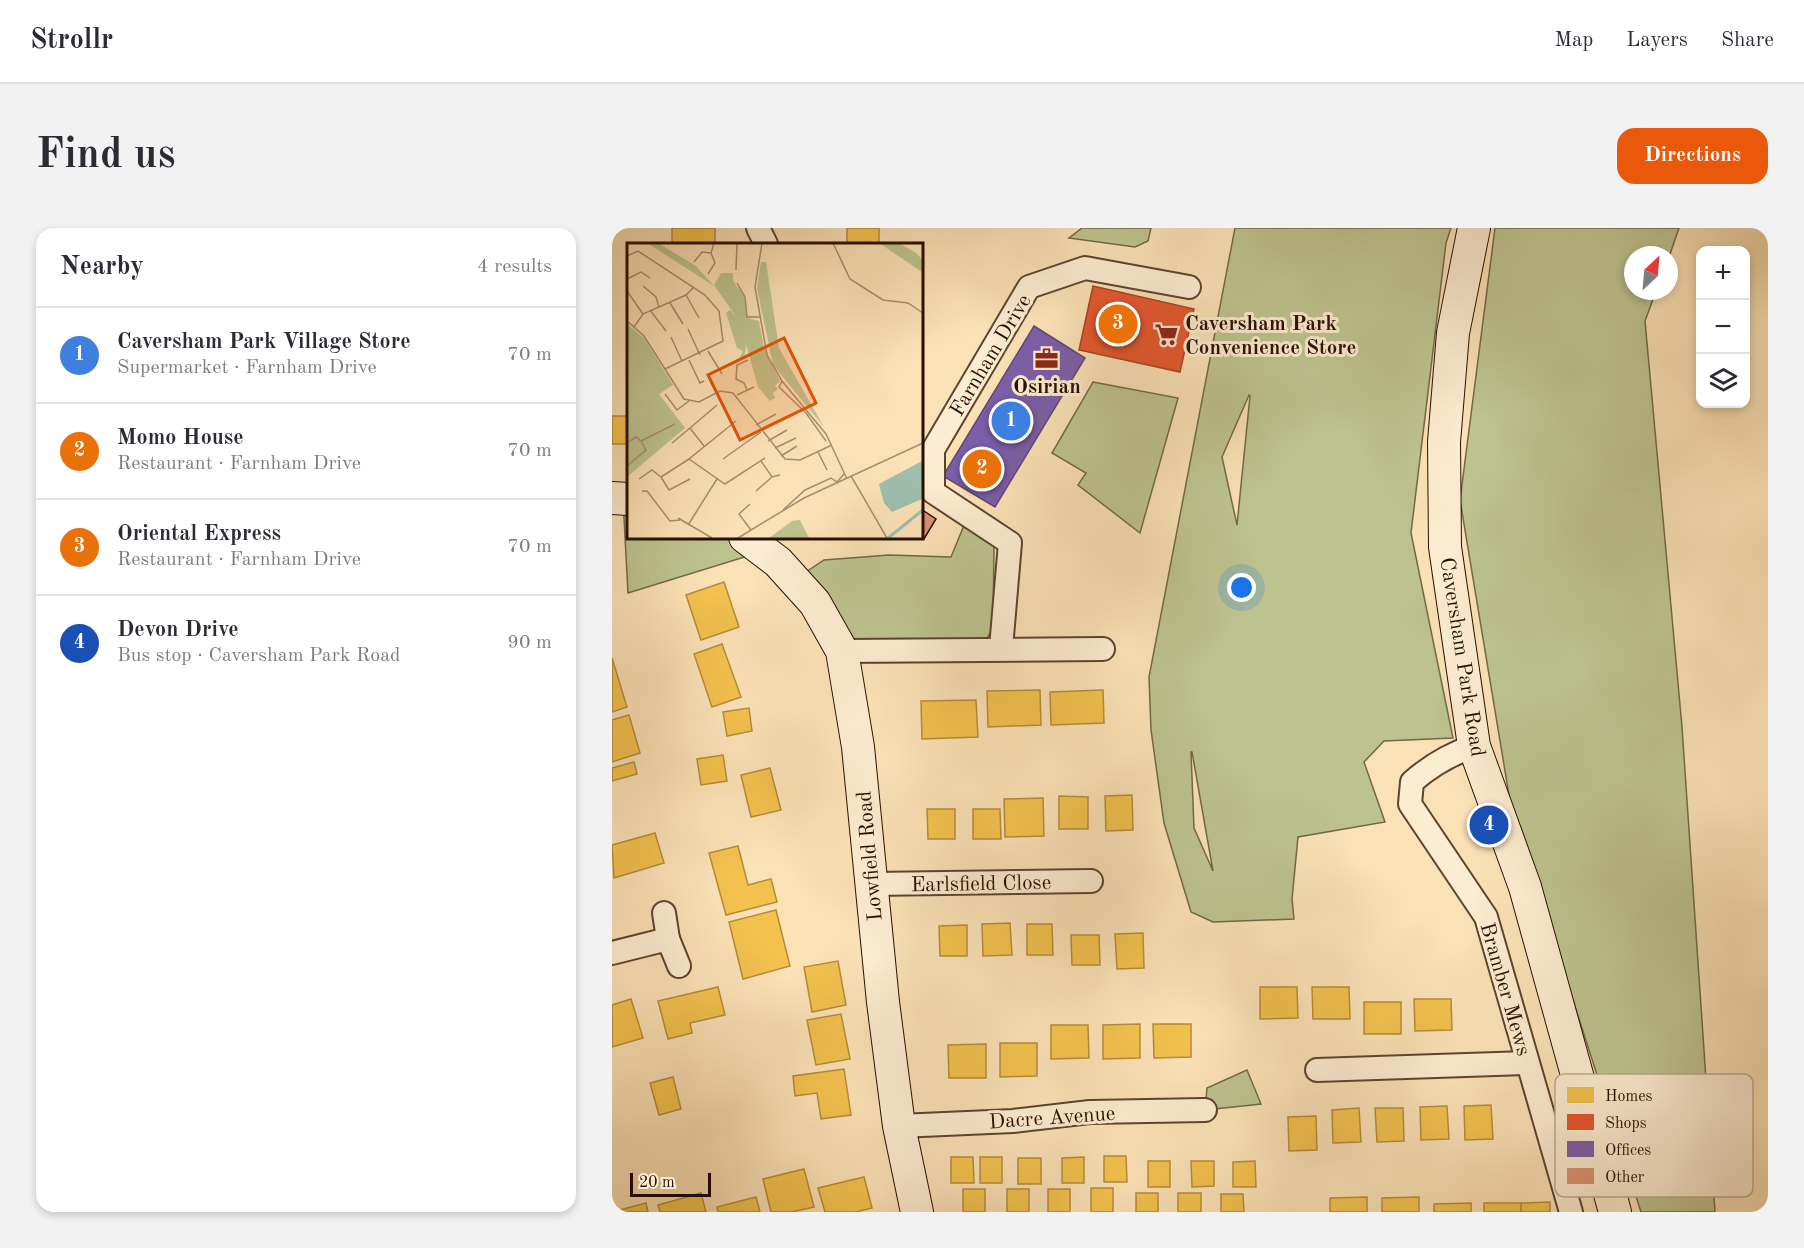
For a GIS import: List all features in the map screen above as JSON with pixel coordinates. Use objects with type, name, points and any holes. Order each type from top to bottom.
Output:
[{"type":"street","points":[[758,228],[766,243]]},
{"type":"street","name":"Caversham Park Road","points":[[1474,228],[1453,333],[1444,441],[1445,547],[1474,746],[1526,887],[1577,1074]]},
{"type":"street","name":"Farnham Drive","points":[[1001,648],[1010,543],[933,492],[933,450],[1029,287],[1085,268],[1189,287]]},
{"type":"street","points":[[612,498],[627,499]]},
{"type":"street","name":"Lowfield Road","points":[[746,538],[778,562],[815,603],[842,651],[858,747],[899,1126],[917,1212]]},
{"type":"street","points":[[842,651],[1103,649]]},
{"type":"street","name":"Bramber Mews","points":[[1474,746],[1458,752],[1412,782],[1410,804],[1486,917],[1555,1158]]},
{"type":"street","name":"Earlsfield Close","points":[[872,884],[1090,881]]},
{"type":"street","points":[[664,913],[668,939],[679,966]]},
{"type":"street","points":[[612,953],[668,939]]},
{"type":"street","points":[[1317,1070],[1527,1063]]},
{"type":"street","name":"Dacre Avenue","points":[[899,1126],[1013,1121],[1090,1112],[1205,1110]]},
{"type":"street","name":"Bramber Mews","points":[[1567,1197],[1571,1212]]},
{"type":"street","name":"Caversham Park Road","points":[[1611,1197],[1615,1212]]},
{"type":"green space","points":[[1082,228],[1151,228],[1148,241],[1135,247],[1069,238]]},
{"type":"green space","points":[[1235,228],[1451,228],[1446,243],[1411,533],[1453,738],[1384,741],[1364,762],[1385,822],[1298,837],[1292,899],[1294,919],[1213,922],[1191,912],[1164,823],[1151,730],[1149,677]],"holes":[[[1250,396],[1237,525],[1222,457]],[[1192,752],[1213,871],[1194,828]]]},
{"type":"green space","points":[[1495,228],[1679,228],[1673,246],[1624,246],[1624,300],[1653,300],[1645,321],[1682,727],[1706,1074],[1597,1074],[1511,807],[1460,500]]},
{"type":"green space","points":[[1093,382],[1178,398],[1140,533],[1078,485],[1086,473],[1052,453]]},
{"type":"green space","points":[[623,499],[627,500],[627,538],[743,538],[764,551],[628,593]]},
{"type":"green space","points":[[965,523],[994,543],[993,628],[981,648],[842,651],[794,580],[824,560],[889,555],[951,557]]},
{"type":"green space","points":[[1247,1070],[1261,1104],[1205,1110],[1207,1088]]},
{"type":"green space","points":[[1636,1197],[1714,1197],[1715,1212],[1641,1212]]},
{"type":"building: Homes","points":[[672,228],[715,228],[715,243],[672,243]]},
{"type":"building: Homes","points":[[847,228],[879,228],[879,243],[847,243]]},
{"type":"building: Homes","points":[[612,416],[627,416],[627,444],[612,444]]},
{"type":"building: Homes","points":[[724,582],[739,627],[701,640],[686,595]]},
{"type":"building: Homes","points":[[722,644],[741,697],[712,707],[694,654]]},
{"type":"building: Homes","points":[[612,658],[627,707],[612,712]]},
{"type":"building: Homes","points":[[1040,690],[1041,725],[988,727],[987,691]]},
{"type":"building: Homes","points":[[1103,690],[1104,723],[1051,725],[1050,692]]},
{"type":"building: Homes","points":[[976,700],[978,737],[922,739],[921,701]]},
{"type":"building: Homes","points":[[749,708],[752,731],[727,736],[723,712]]},
{"type":"building: Homes","points":[[629,715],[640,753],[612,762],[612,720]]},
{"type":"building: Homes","points":[[723,755],[727,781],[701,785],[697,759]]},
{"type":"building: Homes","points":[[634,762],[637,774],[612,781],[612,768]]},
{"type":"building: Homes","points":[[770,768],[781,810],[751,817],[741,775]]},
{"type":"building: Homes","points":[[1132,795],[1133,830],[1106,831],[1105,796]]},
{"type":"building: Homes","points":[[1059,796],[1088,797],[1088,829],[1059,829]]},
{"type":"building: Homes","points":[[1043,798],[1044,836],[1005,837],[1004,799]]},
{"type":"building: Homes","points":[[927,809],[955,809],[955,839],[928,839]]},
{"type":"building: Homes","points":[[973,809],[1000,809],[1001,839],[973,839]]},
{"type":"building: Homes","points":[[655,833],[664,863],[614,878],[612,845]]},
{"type":"building: Homes","points":[[738,846],[748,885],[771,879],[777,902],[726,915],[709,853]]},
{"type":"building: Homes","points":[[776,910],[790,966],[743,979],[729,922]]},
{"type":"building: Homes","points":[[1010,923],[1012,955],[983,956],[982,924]]},
{"type":"building: Homes","points":[[1027,924],[1052,924],[1053,955],[1027,955]]},
{"type":"building: Homes","points":[[967,925],[967,956],[940,956],[939,926]]},
{"type":"building: Homes","points":[[1143,933],[1144,968],[1117,969],[1115,934]]},
{"type":"building: Homes","points":[[1071,935],[1099,935],[1100,965],[1072,965]]},
{"type":"building: Homes","points":[[838,961],[846,1005],[812,1012],[804,967]]},
{"type":"building: Homes","points":[[718,987],[725,1015],[690,1023],[692,1033],[668,1039],[658,1001]]},
{"type":"building: Homes","points":[[1260,987],[1297,987],[1298,1018],[1260,1019]]},
{"type":"building: Homes","points":[[1312,987],[1349,987],[1350,1019],[1313,1019]]},
{"type":"building: Homes","points":[[631,999],[643,1038],[612,1047],[612,1005]]},
{"type":"building: Homes","points":[[1414,999],[1451,999],[1452,1030],[1415,1031]]},
{"type":"building: Homes","points":[[1364,1002],[1401,1002],[1401,1034],[1364,1034]]},
{"type":"building: Homes","points":[[841,1014],[850,1059],[816,1065],[807,1020]]},
{"type":"building: Homes","points":[[1140,1024],[1140,1058],[1103,1059],[1103,1025]]},
{"type":"building: Homes","points":[[1153,1024],[1191,1024],[1191,1057],[1154,1058]]},
{"type":"building: Homes","points":[[1051,1025],[1088,1025],[1089,1058],[1051,1059]]},
{"type":"building: Homes","points":[[1000,1043],[1037,1043],[1037,1076],[1000,1077]]},
{"type":"building: Homes","points":[[986,1044],[986,1078],[949,1078],[948,1045]]},
{"type":"building: Homes","points":[[844,1069],[851,1115],[821,1119],[817,1093],[795,1096],[793,1076]]},
{"type":"building: Homes","points":[[673,1077],[681,1109],[659,1115],[650,1083]]},
{"type":"building: Homes","points":[[1491,1105],[1493,1139],[1465,1140],[1464,1106]]},
{"type":"building: Homes","points":[[1447,1106],[1449,1139],[1421,1140],[1420,1107]]},
{"type":"building: Homes","points":[[1359,1108],[1361,1142],[1333,1143],[1332,1110]]},
{"type":"building: Homes","points":[[1375,1108],[1403,1108],[1404,1141],[1377,1142]]},
{"type":"building: Homes","points":[[1316,1116],[1317,1150],[1289,1151],[1288,1117]]},
{"type":"building: Homes","points":[[1104,1156],[1126,1156],[1127,1182],[1104,1182]]},
{"type":"building: Homes","points":[[951,1157],[973,1157],[974,1183],[951,1183]]},
{"type":"building: Homes","points":[[980,1157],[1002,1157],[1002,1183],[980,1183]]},
{"type":"building: Homes","points":[[1084,1157],[1084,1183],[1062,1183],[1062,1158]]},
{"type":"building: Homes","points":[[1018,1158],[1041,1158],[1041,1184],[1018,1184]]},
{"type":"building: Homes","points":[[1148,1161],[1170,1161],[1170,1187],[1148,1187]]},
{"type":"building: Homes","points":[[1191,1161],[1214,1161],[1214,1186],[1192,1187]]},
{"type":"building: Homes","points":[[1255,1161],[1256,1187],[1233,1187],[1233,1162]]},
{"type":"building: Homes","points":[[804,1169],[814,1207],[792,1212],[771,1212],[763,1179]]},
{"type":"building: Homes","points":[[864,1177],[872,1208],[856,1212],[825,1212],[818,1188]]},
{"type":"building: Homes","points":[[1091,1188],[1113,1188],[1113,1212],[1091,1212]]},
{"type":"building: Homes","points":[[963,1189],[985,1189],[985,1212],[963,1212]]},
{"type":"building: Homes","points":[[1007,1189],[1029,1189],[1029,1212],[1007,1212]]},
{"type":"building: Homes","points":[[1048,1189],[1070,1189],[1070,1212],[1048,1212]]},
{"type":"building: Homes","points":[[701,1193],[706,1212],[660,1212],[658,1205]]},
{"type":"building: Homes","points":[[1136,1193],[1158,1193],[1158,1212],[1136,1212]]},
{"type":"building: Homes","points":[[1178,1193],[1201,1193],[1201,1212],[1178,1212]]},
{"type":"building: Homes","points":[[1221,1194],[1243,1194],[1244,1212],[1221,1212]]},
{"type":"building: Homes","points":[[756,1197],[760,1212],[718,1212],[717,1207]]},
{"type":"building: Homes","points":[[1367,1197],[1367,1212],[1330,1212],[1330,1198]]},
{"type":"building: Homes","points":[[1419,1197],[1419,1212],[1382,1212],[1382,1198]]},
{"type":"building: Homes","points":[[1550,1202],[1550,1212],[1521,1212],[1521,1203]]},
{"type":"building: Homes","points":[[646,1203],[648,1212],[612,1212]]},
{"type":"building: Homes","points":[[1471,1203],[1471,1212],[1434,1212],[1434,1204]]},
{"type":"building: Homes","points":[[1484,1203],[1521,1203],[1521,1212],[1484,1212]]},
{"type":"building: Shops","points":[[1093,286],[1194,309],[1180,372],[1079,350]]},
{"type":"building: Offices","points":[[1034,326],[1085,358],[995,507],[943,476]]},
{"type":"building: Other","points":[[922,510],[936,519],[924,539],[922,538]]},
{"type":"place","name":"Oriental Express","points":[[1118,324]]},
{"type":"place","name":"Caversham Park Convenience Store","points":[[1167,335]]},
{"type":"place","name":"Osirian","points":[[1047,358]]},
{"type":"place","name":"Caversham Park Village Store","points":[[1011,421]]},
{"type":"place","name":"Momo House","points":[[982,469]]},
{"type":"place","name":"Devon Drive","points":[[1489,825]]}]
